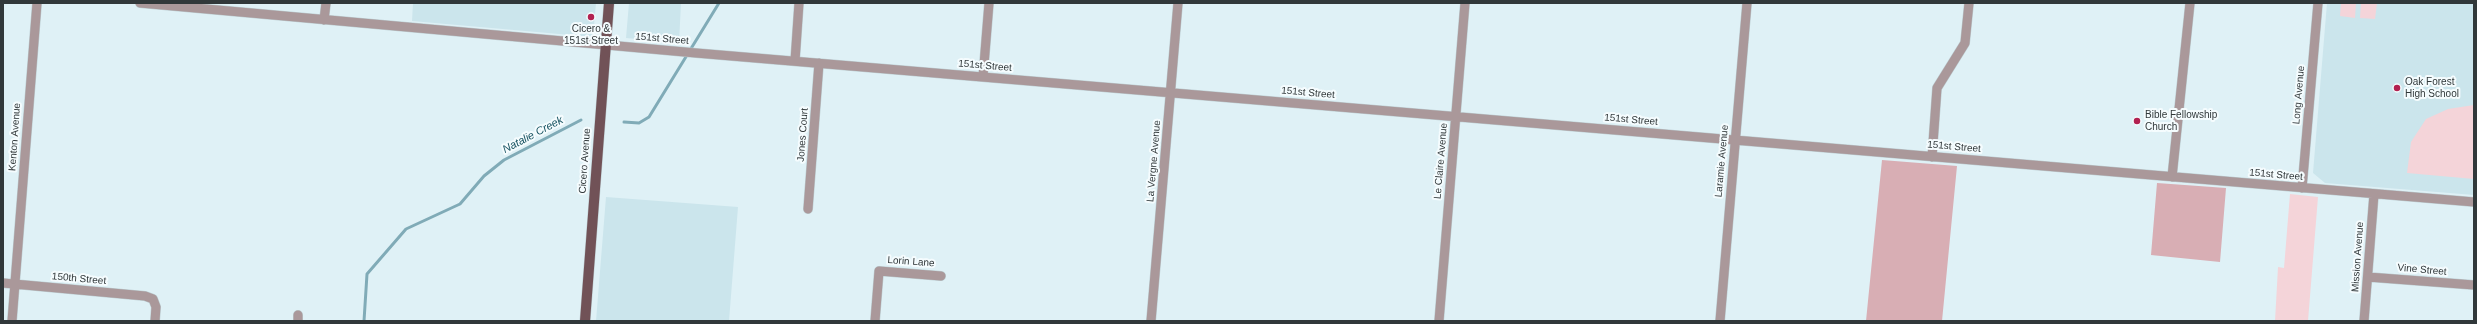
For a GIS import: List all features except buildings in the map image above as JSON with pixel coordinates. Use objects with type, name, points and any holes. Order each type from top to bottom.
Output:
[{"type":"main road","name":"Cicero Avenue","points":[[585,321],[609,3]]},
{"type":"street","name":"Kenton Avenue","points":[[12,321],[37,3]]},
{"type":"street","name":"151st Street","points":[[140,3],[606,45],[2474,202]]},
{"type":"street","points":[[324,20],[326,3]]},
{"type":"street","points":[[795,61],[799,3]]},
{"type":"street","points":[[983,77],[989,3]]},
{"type":"street","name":"La Vergne Avenue","points":[[1151,321],[1178,3]]},
{"type":"street","name":"Le Claire Avenue","points":[[1440,321],[1465,3]]},
{"type":"street","name":"Laramie Avenue","points":[[1720,321],[1734,140],[1747,3]]},
{"type":"street","points":[[1932,157],[1937,88],[1965,43],[1969,3]]},
{"type":"street","points":[[2172,177],[2190,3]]},
{"type":"street","name":"Long Avenue","points":[[2302,188],[2318,3]]},
{"type":"street","name":"Jones Court","points":[[808,210],[819,63]]},
{"type":"street","name":"Mission Avenue","points":[[2364,321],[2374,194]]},
{"type":"street","name":"Lorin Lane","points":[[875,321],[879,271],[941,276]]},
{"type":"street","name":"Vine Street","points":[[2368,277],[2474,285]]},
{"type":"street","name":"150th Street","points":[[3,284],[145,296],[153,300],[156,307],[155,321]]},
{"type":"shaded area","points":[[413,3],[596,3],[593,37],[412,21]]},
{"type":"shaded area","points":[[629,3],[681,3],[679,43],[626,38]]},
{"type":"shaded area","name":"Oak Forest High School","points":[[2327,3],[2474,3],[2474,195],[2325,183],[2313,173]]},
{"type":"shaded area","points":[[2341,3],[2356,3],[2355,18],[2340,16]]},
{"type":"shaded area","points":[[2361,3],[2377,3],[2375,19],[2360,18]]},
{"type":"shaded area","points":[[2474,105],[2474,179],[2407,173],[2411,142],[2426,119],[2448,109]]},
{"type":"shaded area","points":[[1882,160],[1957,166],[1942,321],[1866,321]]},
{"type":"shaded area","points":[[2157,183],[2226,188],[2220,262],[2151,255]]},
{"type":"shaded area","points":[[2290,194],[2318,197],[2308,321],[2275,321],[2278,267],[2284,268]]},
{"type":"shaded area","points":[[606,197],[738,207],[729,321],[596,321]]},
{"type":"waterway","name":"Natalie Creek","points":[[624,122],[639,123],[649,117],[719,3]]},
{"type":"waterway","name":"Natalie Creek","points":[[364,321],[367,274],[406,229],[460,204],[484,176],[504,160],[581,120]]},
{"type":"place","name":"Cicero & 151st Street","points":[[591,17]]},
{"type":"place","name":"Oak Forest High School","points":[[2397,88]]},
{"type":"place","name":"Bible Fellowship Church","points":[[2137,121]]}]
